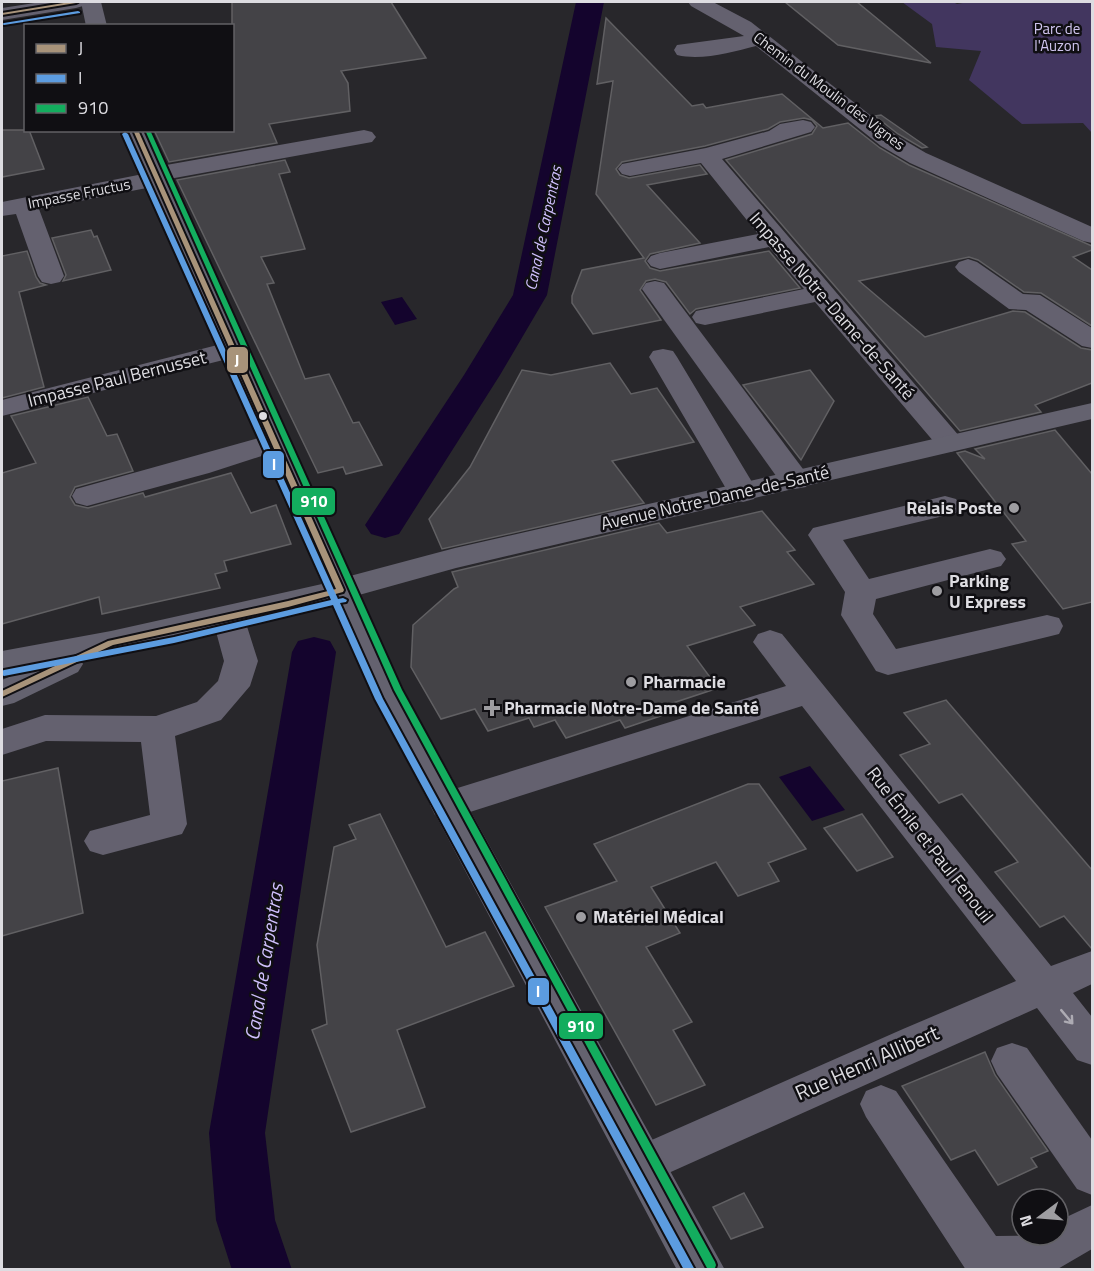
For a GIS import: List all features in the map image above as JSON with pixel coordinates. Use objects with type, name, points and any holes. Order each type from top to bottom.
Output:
[{"type":"main road","points":[[91,2],[96,24]]},
{"type":"main road","points":[[136,132],[273,443],[389,695],[702,1269]]},
{"type":"main road","name":"Avenue Notre-Dame-de-Santé","points":[[111,643],[340,590],[455,558],[1092,411]]},
{"type":"main road","points":[[2,663],[111,643]]},
{"type":"main road","points":[[2,694],[111,643]]},
{"type":"street","points":[[2,14],[76,2]]},
{"type":"street","name":"Chemin du Moulin des Vignes","points":[[700,2],[744,26],[889,141],[918,158],[1092,236]]},
{"type":"street","points":[[685,50],[718,48],[761,39]]},
{"type":"street","points":[[630,169],[711,161],[777,136],[788,129],[803,127]]},
{"type":"street","name":"Impasse Fructus","points":[[13,207],[364,137]]},
{"type":"street","name":"Impasse Notre-Dame-de-Santé","points":[[711,161],[950,443]]},
{"type":"street","points":[[13,207],[51,276]]},
{"type":"street","points":[[660,261],[774,238]]},
{"type":"street","points":[[968,267],[1018,303],[1030,301],[1092,340]]},
{"type":"street","points":[[655,288],[795,480]]},
{"type":"street","points":[[705,317],[821,293]]},
{"type":"street","name":"Impasse Paul Bernusset","points":[[2,408],[233,349]]},
{"type":"street","points":[[663,357],[743,492]]},
{"type":"street","points":[[87,496],[199,466],[273,443]]},
{"type":"street","points":[[945,506],[824,535],[861,592],[857,615],[888,663],[1047,626]]},
{"type":"street","points":[[861,592],[990,560]]},
{"type":"street","points":[[2,742],[45,728],[157,729],[208,711],[233,686],[241,661],[228,617]]},
{"type":"street","name":"Rue Émile et Paul Fenouil","points":[[770,642],[1092,1047]]},
{"type":"street","points":[[448,805],[809,692]]},
{"type":"street","points":[[103,841],[169,824],[157,729]]},
{"type":"street","name":"Rue Henri Allibert","points":[[644,1164],[917,1041],[1092,967]]},
{"type":"street","points":[[1012,1061],[1092,1175]]},
{"type":"street","points":[[881,1104],[984,1258],[1035,1257],[1092,1226]]},
{"type":"green space","name":"Parc de l'Auzon","points":[[902,2],[953,2],[957,4],[968,2],[1092,2],[1092,133],[1083,123],[1022,124],[969,80],[981,51],[936,47],[932,24]]},
{"type":"shaded area","points":[[402,297],[417,319],[395,325],[381,302]]},
{"type":"shaded area","points":[[810,766],[845,810],[812,821],[779,777]]},
{"type":"building","points":[[232,2],[391,2],[426,58],[341,71],[348,83],[350,111],[269,124],[277,143],[169,162],[155,132],[234,132],[234,24],[232,24]]},
{"type":"building","points":[[785,2],[857,2],[931,63],[838,45]]},
{"type":"building","points":[[606,18],[692,106],[703,104],[706,108],[782,94],[823,128],[848,123],[880,148],[909,165],[1092,246],[1092,250],[1073,257],[1092,270],[1092,326],[1041,293],[1024,292],[978,260],[969,257],[859,281],[925,337],[1013,311],[1025,312],[1081,348],[1092,350],[1092,383],[1035,405],[1041,412],[960,431],[726,160],[812,134],[817,126],[812,120],[804,118],[780,122],[768,129],[705,146],[622,162],[616,169],[620,175],[629,178],[700,165],[707,174],[647,185],[700,243],[650,254],[645,261],[650,268],[660,271],[769,251],[800,288],[696,309],[690,314],[666,282],[655,279],[646,281],[640,290],[661,320],[593,334],[572,303],[572,296],[582,270],[644,258],[596,194],[613,81],[597,84]]},
{"type":"building","points":[[881,115],[927,147],[922,148],[898,134],[875,116]]},
{"type":"building","points":[[2,130],[30,132],[44,169],[2,177]]},
{"type":"building","points":[[285,160],[290,172],[279,174],[305,249],[261,257],[274,283],[267,284],[305,379],[329,374],[353,423],[359,422],[382,465],[346,474],[343,467],[318,473],[177,180]]},
{"type":"building","points":[[91,230],[94,237],[97,236],[111,270],[63,281],[66,275],[52,238]]},
{"type":"building","points":[[27,251],[36,277],[40,283],[46,285],[19,292],[44,387],[2,398],[2,256]]},
{"type":"building","points":[[610,363],[631,394],[657,388],[694,442],[612,461],[644,503],[442,549],[429,519],[470,467],[522,370],[551,375]]},
{"type":"building","points":[[810,370],[834,401],[801,460],[743,385]]},
{"type":"building","points":[[88,397],[107,436],[117,434],[133,471],[75,487],[70,497],[75,505],[88,508],[143,493],[145,497],[231,473],[251,513],[276,505],[291,544],[224,561],[227,571],[215,574],[220,588],[102,614],[99,597],[2,624],[2,473],[36,463],[11,416]]},
{"type":"building","points":[[1055,430],[1092,474],[1092,602],[1063,609],[1012,544],[1026,541],[957,453],[965,451],[985,459],[975,449]]},
{"type":"building","points":[[762,511],[795,550],[787,552],[814,584],[740,607],[755,625],[687,646],[718,688],[673,703],[678,710],[625,728],[620,720],[566,738],[555,720],[534,727],[529,718],[488,731],[475,709],[441,719],[411,667],[413,625],[458,587],[452,572],[659,523],[667,533]]},
{"type":"building","points":[[946,700],[1092,870],[1092,949],[1064,916],[1040,927],[995,872],[1018,862],[962,794],[939,803],[900,755],[930,744],[904,713]]},
{"type":"building","points":[[58,768],[83,913],[2,936],[2,781]]},
{"type":"building","points":[[748,784],[759,784],[806,849],[768,863],[779,881],[738,896],[716,862],[651,887],[680,933],[646,947],[692,1022],[673,1030],[705,1085],[656,1105],[545,907],[617,881],[594,844]]},
{"type":"building","points":[[380,814],[446,947],[485,932],[514,986],[397,1030],[425,1107],[351,1132],[312,1030],[327,1024],[317,945],[334,847],[356,839],[349,825]]},
{"type":"building","points":[[862,814],[893,857],[857,871],[824,828]]},
{"type":"building","points":[[985,1052],[995,1075],[1048,1151],[1031,1158],[1037,1167],[998,1185],[975,1150],[951,1160],[902,1086]]},
{"type":"building","points":[[744,1193],[763,1227],[731,1239],[713,1207]]},
{"type":"waterway","name":"Canal de Carpentras","points":[[385,525],[482,375],[530,295],[590,2]]},
{"type":"waterway","name":"Canal de Carpentras","points":[[262,1270],[246,1220],[237,1133],[314,652]]},
{"type":"transit line","name":"J","points":[[2,14],[76,2]]},
{"type":"transit line","name":"I","points":[[4,24],[78,12]]},
{"type":"transit line","name":"J","points":[[136,132],[340,590]]},
{"type":"transit line","name":"910","points":[[148,132],[398,690],[711,1265]]},
{"type":"transit line","name":"I","points":[[125,134],[379,699],[690,1270]]},
{"type":"transit line","name":"J","points":[[2,694],[111,643],[288,604],[340,590]]},
{"type":"transit line","name":"I","points":[[4,673],[174,640],[343,600]]},
{"type":"place","name":"Relais Poste","points":[[1014,508]]},
{"type":"place","name":"Parking U Express","points":[[937,591]]},
{"type":"place","name":"Pharmacie","points":[[631,682]]},
{"type":"place","name":"Pharmacie Notre-Dame de Santé","points":[[492,708]]},
{"type":"place","name":"Matériel Médical","points":[[581,917]]}]
